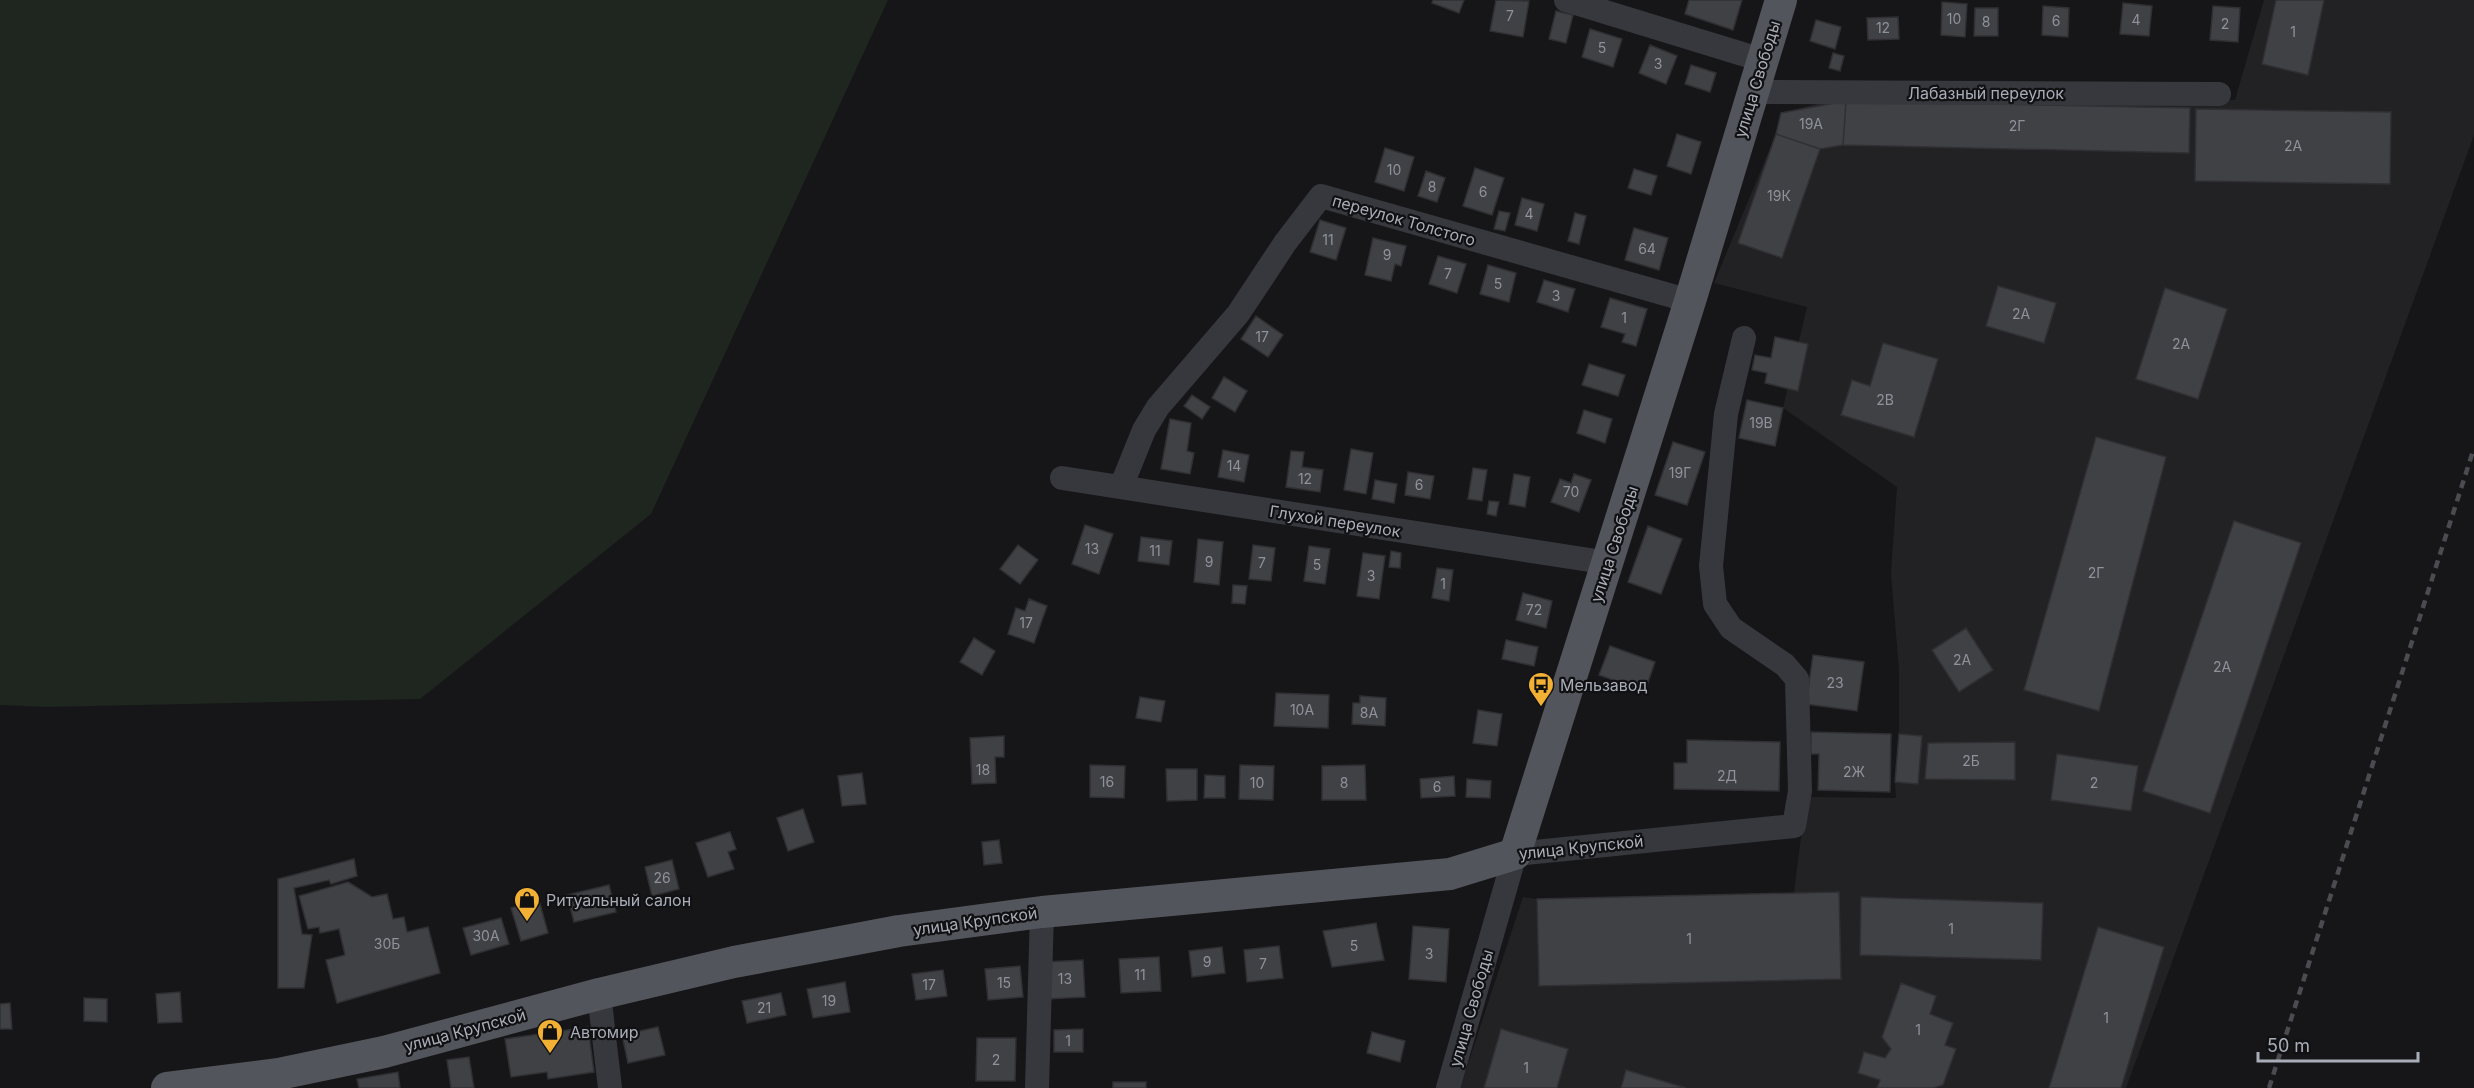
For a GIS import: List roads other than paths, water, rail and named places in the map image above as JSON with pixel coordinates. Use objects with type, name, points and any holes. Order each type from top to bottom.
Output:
[{"type":"main road","name":"улица Свободы","points":[[1515,854],[1609,563],[1781,0]]},
{"type":"main road","name":"улица Крупской","points":[[167,1088],[241,1083],[384,1052],[599,994],[734,962],[866,938],[1042,912],[1450,874],[1515,854]]},
{"type":"street","points":[[1566,0],[1762,60]]},
{"type":"street","name":"Лабазный переулок","points":[[1753,92],[2219,94]]},
{"type":"street","name":"переулок Толстого","points":[[1121,487],[1144,430],[1158,407],[1238,314],[1285,243],[1321,196],[1690,301]]},
{"type":"street","name":"улица Крупской","points":[[1515,854],[1794,826],[1800,791],[1797,679],[1785,665],[1731,627],[1715,604],[1712,575],[1726,414],[1744,338]]},
{"type":"street","name":"Глухой переулок","points":[[1062,478],[1609,563]]},
{"type":"street","name":"улица Свободы","points":[[1448,1088],[1515,854]]},
{"type":"street","points":[[1036,1088],[1042,912]]},
{"type":"street","points":[[599,994],[610,1088]]},
{"type":"railway","points":[[2269,1088],[2474,448]]},
{"type":"place","name":"Мельзавод","points":[[1541,708]]},
{"type":"place","name":"Ритуальный салон","points":[[527,923]]},
{"type":"place","name":"Автомир","points":[[550,1055]]}]
